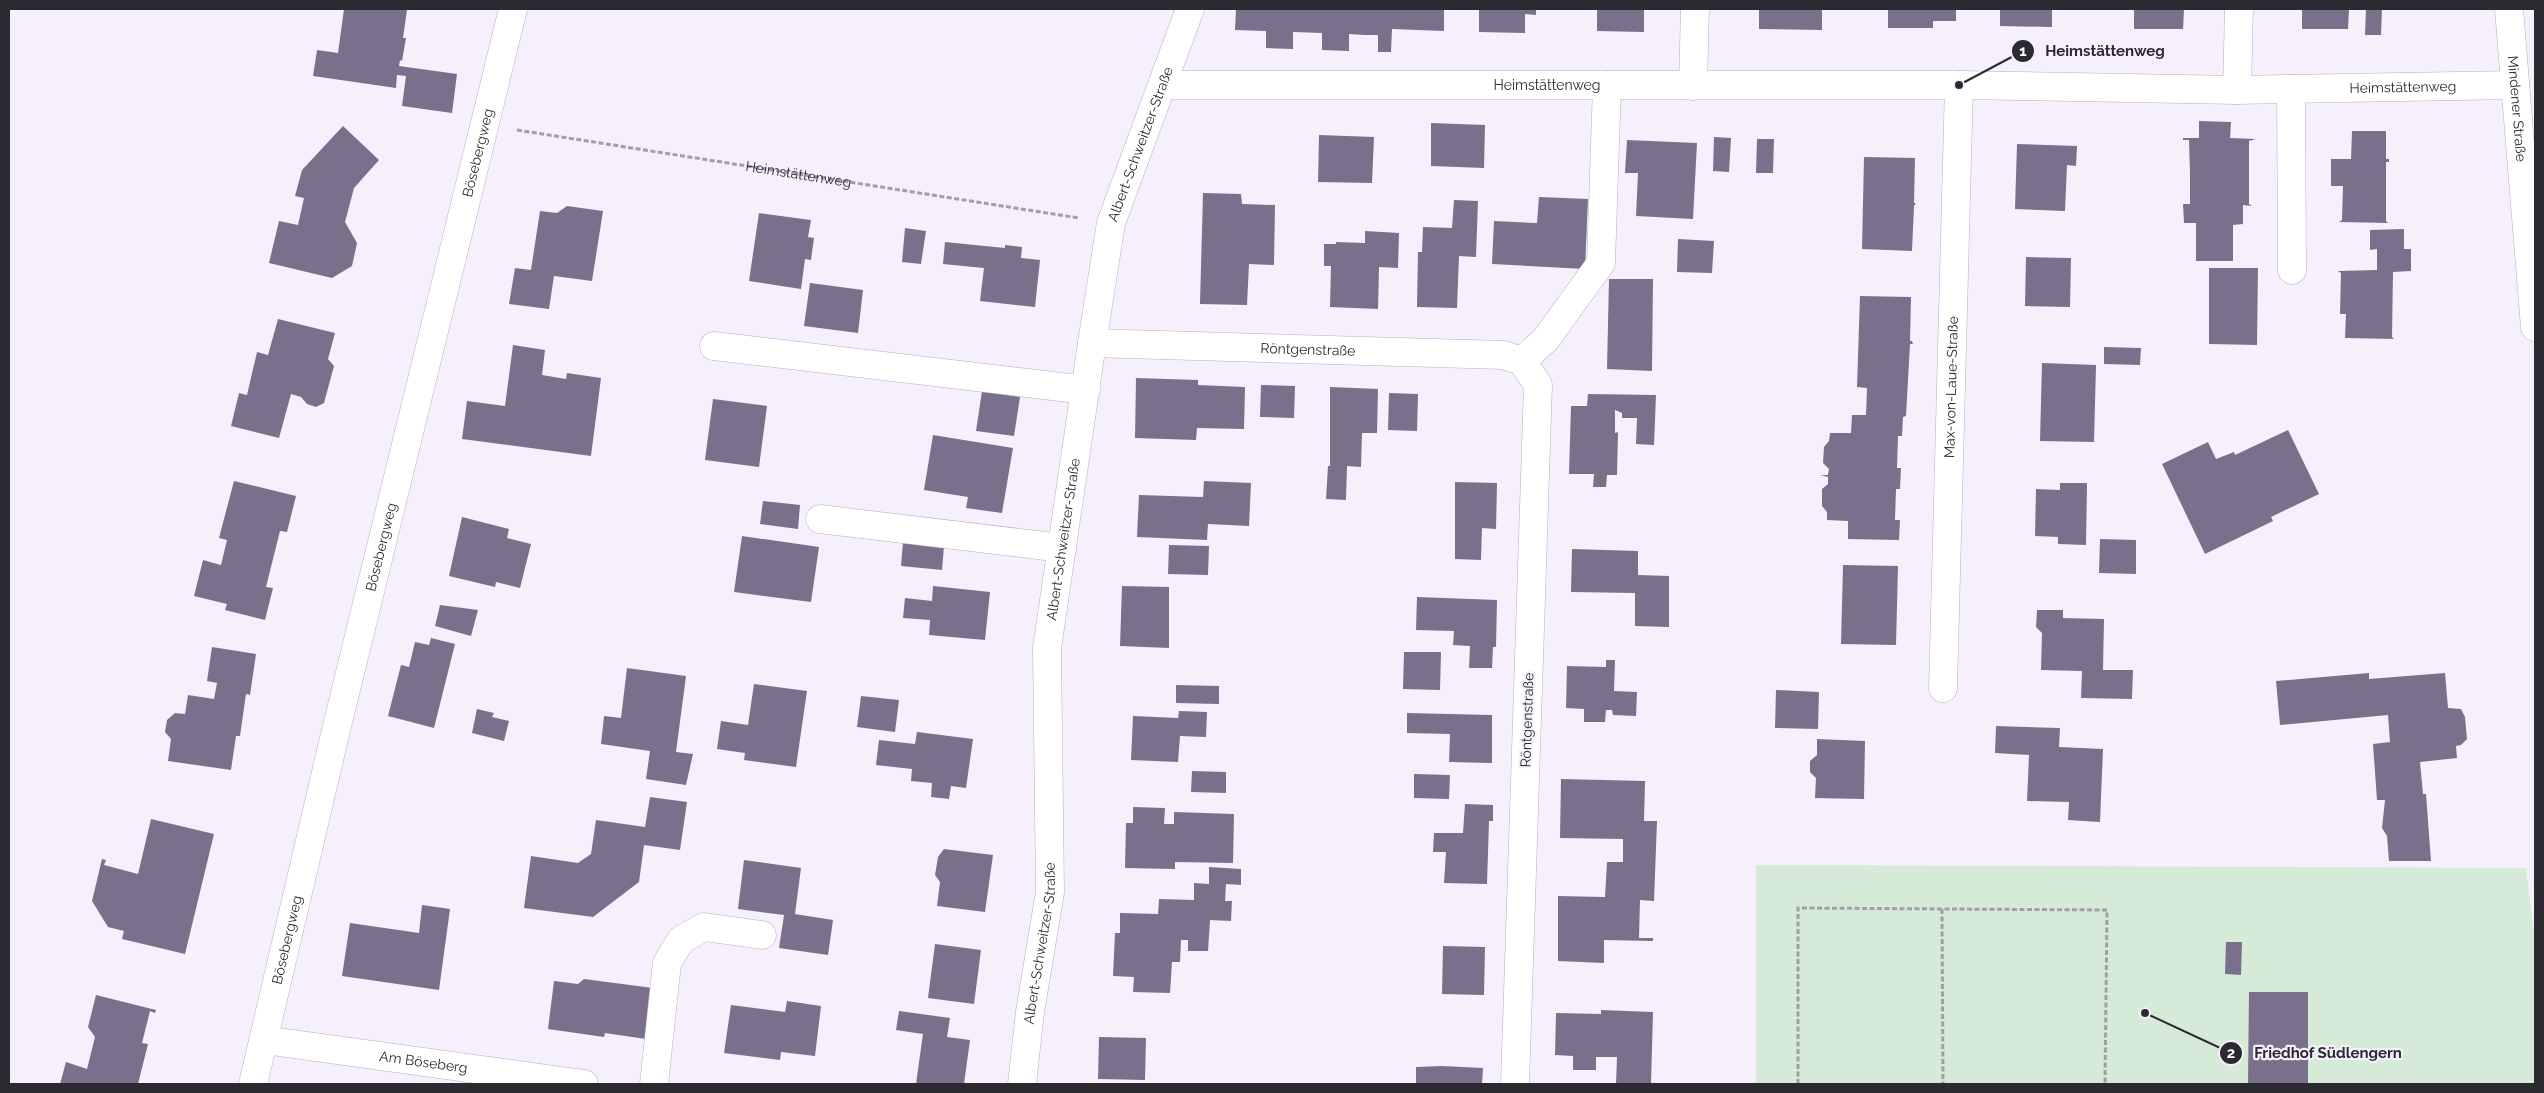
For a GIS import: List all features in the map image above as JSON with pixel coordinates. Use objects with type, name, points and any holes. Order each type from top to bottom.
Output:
[{"type":"street","name":"Bösebergweg","points":[[253,1084],[336,730],[513,9]]},
{"type":"street","name":"Albert-Schweitzer-Straße","points":[[1022,1084],[1030,1012],[1050,892],[1047,648],[1092,342],[1112,223],[1190,9]]},
{"type":"street","points":[[1693,86],[1695,9]]},
{"type":"street","points":[[2237,90],[2239,9]]},
{"type":"street","name":"Mindener Straße","points":[[2509,9],[2535,327]]},
{"type":"street","name":"Heimstättenweg","points":[[1163,85],[1958,85],[2237,90],[2515,85]]},
{"type":"street","points":[[1522,361],[1546,340],[1601,263],[1608,85]]},
{"type":"street","name":"Max-von-Laue-Straße","points":[[1943,688],[1958,85]]},
{"type":"street","points":[[2291,89],[2292,270]]},
{"type":"street","name":"Röntgenstraße","points":[[1092,342],[1502,355],[1522,361],[1538,384],[1515,1084]]},
{"type":"street","points":[[714,346],[1086,390]]},
{"type":"street","points":[[820,519],[1062,548]]},
{"type":"street","points":[[654,1084],[667,963],[681,940],[704,926],[762,935]]},
{"type":"street","name":"Am Böseberg","points":[[264,1040],[584,1084]]},
{"type":"path","name":"Heimstättenweg","points":[[485,125],[1112,223]]},
{"type":"path","points":[[1798,1084],[1798,908],[2107,910],[2105,1084]]},
{"type":"path","points":[[1942,909],[1943,1084]]},
{"type":"green space","points":[[1756,865],[2526,868],[2535,942],[2535,1084],[1756,1084]]},
{"type":"building","points":[[344,9],[407,10],[403,38],[406,38],[402,61],[400,60],[399,66],[457,74],[452,113],[402,106],[406,76],[397,75],[396,88],[313,76],[317,50],[338,53]]},
{"type":"building","points":[[1236,9],[1444,9],[1444,31],[1392,29],[1391,52],[1378,52],[1378,35],[1349,34],[1349,51],[1322,50],[1322,33],[1293,32],[1293,49],[1266,48],[1266,31],[1235,30]]},
{"type":"building","points":[[1479,9],[1536,9],[1536,15],[1525,14],[1525,33],[1479,32]]},
{"type":"building","points":[[1597,9],[1644,9],[1644,32],[1597,31]]},
{"type":"building","points":[[1759,9],[1822,9],[1822,30],[1759,29]]},
{"type":"building","points":[[1888,9],[1956,9],[1956,21],[1933,21],[1933,28],[1888,28]]},
{"type":"building","points":[[2000,9],[2052,9],[2052,27],[2000,26]]},
{"type":"building","points":[[2134,9],[2184,9],[2183,29],[2134,29]]},
{"type":"building","points":[[2302,9],[2349,9],[2348,29],[2302,29]]},
{"type":"building","points":[[2366,9],[2382,9],[2381,35],[2365,35]]},
{"type":"building","points":[[2199,121],[2231,122],[2230,138],[2256,139],[2249,141],[2249,204],[2252,206],[2243,205],[2243,224],[2233,225],[2233,261],[2196,261],[2196,223],[2184,223],[2183,204],[2190,204],[2190,173],[2189,140],[2183,140],[2183,138],[2199,138]]},
{"type":"building","points":[[1431,123],[1485,125],[1484,168],[1431,166]]},
{"type":"building","points":[[343,126],[379,160],[354,188],[345,222],[357,243],[352,266],[332,278],[269,263],[279,221],[298,225],[304,198],[295,196],[302,170]]},
{"type":"building","points":[[2352,131],[2386,131],[2386,159],[2389,159],[2389,162],[2386,162],[2386,221],[2388,223],[2339,222],[2342,220],[2343,186],[2331,186],[2331,159],[2351,159]]},
{"type":"building","points":[[1319,135],[1374,137],[1372,183],[1318,182]]},
{"type":"building","points":[[1714,137],[1731,138],[1729,172],[1713,171]]},
{"type":"building","points":[[1757,139],[1774,139],[1773,173],[1756,173]]},
{"type":"building","points":[[1627,140],[1697,143],[1693,219],[1636,216],[1638,173],[1625,173]]},
{"type":"building","points":[[2017,144],[2077,146],[2076,166],[2067,165],[2065,211],[2015,209]]},
{"type":"building","points":[[1864,157],[1915,158],[1914,203],[1916,203],[1914,206],[1912,251],[1862,249]]},
{"type":"building","points":[[1203,193],[1241,194],[1242,204],[1275,205],[1274,265],[1249,264],[1247,305],[1200,304]]},
{"type":"building","points":[[1539,197],[1588,199],[1585,269],[1492,264],[1494,221],[1537,223]]},
{"type":"building","points":[[1454,200],[1478,201],[1476,257],[1459,256],[1457,308],[1417,307],[1418,252],[1422,252],[1423,227],[1452,228]]},
{"type":"building","points":[[567,206],[603,211],[592,281],[554,276],[549,309],[509,304],[515,268],[531,270],[540,211],[557,213]]},
{"type":"building","points":[[759,213],[811,220],[808,237],[814,238],[811,260],[805,259],[801,289],[749,281]]},
{"type":"building","points":[[905,228],[926,231],[921,264],[902,262]]},
{"type":"building","points":[[2404,229],[2404,249],[2411,249],[2411,271],[2393,272],[2392,337],[2394,339],[2345,338],[2346,314],[2340,314],[2341,273],[2338,271],[2377,270],[2377,249],[2370,250],[2370,230]]},
{"type":"building","points":[[1365,231],[1399,233],[1398,268],[1379,267],[1378,309],[1330,307],[1331,266],[1324,266],[1324,244],[1336,244],[1336,242],[1365,243]]},
{"type":"building","points":[[1678,239],[1714,241],[1712,273],[1677,272]]},
{"type":"building","points":[[945,242],[1005,248],[1005,245],[1022,247],[1021,258],[1040,260],[1035,307],[980,301],[984,268],[943,264]]},
{"type":"building","points":[[2026,257],[2071,258],[2070,307],[2025,306]]},
{"type":"building","points":[[2209,268],[2258,268],[2257,345],[2209,344]]},
{"type":"building","points":[[1609,279],[1653,279],[1652,371],[1607,369]]},
{"type":"building","points":[[810,283],[863,290],[858,333],[804,326]]},
{"type":"building","points":[[1860,296],[1911,297],[1910,341],[1913,344],[1910,344],[1906,416],[1903,417],[1902,436],[1898,436],[1897,468],[1901,468],[1900,489],[1896,489],[1895,520],[1900,520],[1899,540],[1848,539],[1848,521],[1827,520],[1827,512],[1822,506],[1822,489],[1828,484],[1828,477],[1820,475],[1828,475],[1829,469],[1823,463],[1824,447],[1829,441],[1830,433],[1851,433],[1852,415],[1866,415],[1867,388],[1857,387]]},
{"type":"building","points":[[278,319],[335,333],[328,359],[334,366],[324,403],[316,407],[307,404],[301,397],[291,394],[279,438],[231,426],[239,393],[247,395],[257,352],[268,355]]},
{"type":"building","points":[[513,345],[545,350],[542,375],[566,379],[567,373],[601,378],[591,456],[462,439],[467,401],[505,406]]},
{"type":"building","points":[[2104,347],[2141,348],[2140,365],[2104,364]]},
{"type":"building","points":[[2042,363],[2096,365],[2094,442],[2040,441]]},
{"type":"building","points":[[1136,378],[1198,380],[1198,385],[1245,387],[1244,429],[1197,428],[1196,440],[1135,438]]},
{"type":"building","points":[[1261,385],[1295,386],[1294,418],[1260,417]]},
{"type":"building","points":[[1330,387],[1378,389],[1377,433],[1362,433],[1361,467],[1347,466],[1346,500],[1326,499],[1328,466],[1330,466]]},
{"type":"building","points":[[982,391],[1020,397],[1014,436],[976,431]]},
{"type":"building","points":[[1389,393],[1418,394],[1417,431],[1388,430]]},
{"type":"building","points":[[1588,394],[1656,395],[1654,445],[1636,444],[1637,418],[1622,418],[1622,413],[1615,410],[1615,433],[1618,432],[1617,475],[1607,475],[1606,487],[1593,487],[1594,474],[1569,474],[1571,406],[1587,406]]},
{"type":"building","points":[[713,399],[767,406],[759,467],[705,460]]},
{"type":"building","points":[[2288,430],[2319,494],[2271,517],[2273,521],[2205,554],[2162,464],[2208,442],[2216,459],[2234,452],[2235,455]]},
{"type":"building","points":[[933,435],[1013,448],[1002,513],[966,508],[968,497],[924,490]]},
{"type":"building","points":[[234,481],[296,496],[287,532],[280,531],[266,587],[273,588],[265,620],[225,610],[227,604],[194,596],[203,560],[221,565],[227,540],[219,538]]},
{"type":"building","points":[[1204,481],[1251,483],[1249,526],[1208,524],[1207,540],[1137,537],[1139,495],[1203,497]]},
{"type":"building","points":[[1455,482],[1497,483],[1496,529],[1482,528],[1481,560],[1455,559]]},
{"type":"building","points":[[2060,483],[2087,483],[2086,545],[2058,544],[2058,537],[2035,536],[2036,489],[2060,490]]},
{"type":"building","points":[[763,501],[800,505],[798,529],[760,524]]},
{"type":"building","points":[[462,517],[509,529],[507,538],[531,544],[520,588],[496,582],[495,587],[449,576]]},
{"type":"building","points":[[742,536],[819,547],[811,602],[734,592]]},
{"type":"building","points":[[2100,539],[2136,540],[2136,574],[2099,573]]},
{"type":"building","points":[[903,542],[944,546],[942,570],[901,566]]},
{"type":"building","points":[[1169,545],[1209,546],[1208,575],[1168,574]]},
{"type":"building","points":[[1572,549],[1638,551],[1638,575],[1669,576],[1669,627],[1635,626],[1635,593],[1571,592]]},
{"type":"building","points":[[1843,565],[1898,566],[1896,645],[1841,644]]},
{"type":"building","points":[[933,586],[990,592],[985,640],[929,635],[930,620],[903,618],[905,598],[932,601]]},
{"type":"building","points":[[1122,586],[1169,587],[1169,648],[1120,646]]},
{"type":"building","points":[[1417,597],[1497,600],[1496,647],[1493,647],[1492,668],[1469,668],[1470,646],[1453,645],[1454,631],[1416,630]]},
{"type":"building","points":[[440,605],[478,610],[471,636],[435,626]]},
{"type":"building","points":[[2037,610],[2063,610],[2063,618],[2104,619],[2103,670],[2133,670],[2132,699],[2081,698],[2082,671],[2041,670],[2042,633],[2036,627]]},
{"type":"building","points":[[431,638],[455,644],[434,728],[388,716],[401,665],[409,667],[415,642],[429,645]]},
{"type":"building","points":[[212,647],[256,654],[250,695],[246,694],[240,736],[236,736],[231,770],[168,761],[171,739],[165,732],[167,720],[175,713],[185,714],[188,695],[214,699],[217,683],[207,681]]},
{"type":"building","points":[[1404,652],[1441,652],[1440,690],[1403,689]]},
{"type":"building","points":[[1606,660],[1615,660],[1614,691],[1637,692],[1636,716],[1613,715],[1612,710],[1606,710],[1605,722],[1584,722],[1584,709],[1566,708],[1567,666],[1606,667]]},
{"type":"building","points":[[627,668],[686,676],[676,752],[693,754],[686,785],[646,779],[650,751],[601,744],[604,716],[621,718]]},
{"type":"building","points":[[2369,673],[2369,679],[2445,673],[2448,708],[2461,709],[2465,717],[2467,739],[2461,745],[2456,746],[2457,758],[2420,762],[2423,794],[2426,794],[2431,861],[2389,861],[2387,836],[2382,828],[2385,800],[2377,800],[2373,744],[2390,742],[2388,715],[2280,725],[2276,681]]},
{"type":"building","points":[[754,684],[807,691],[796,767],[744,760],[745,753],[717,749],[721,721],[748,725]]},
{"type":"building","points":[[1176,685],[1219,686],[1219,704],[1176,703]]},
{"type":"building","points":[[1776,690],[1819,692],[1818,729],[1775,728]]},
{"type":"building","points":[[861,696],[899,700],[895,732],[857,727]]},
{"type":"building","points":[[477,709],[494,713],[492,717],[509,721],[504,741],[472,733]]},
{"type":"building","points":[[1179,711],[1207,712],[1206,737],[1180,736],[1178,762],[1131,760],[1133,716],[1178,718]]},
{"type":"building","points":[[1407,713],[1492,715],[1492,763],[1449,762],[1450,734],[1407,733]]},
{"type":"building","points":[[1996,726],[2060,728],[2059,747],[2103,749],[2100,822],[2068,820],[2069,802],[2027,801],[2029,755],[1995,753]]},
{"type":"building","points":[[917,732],[973,739],[966,788],[951,786],[949,799],[931,797],[932,783],[911,781],[912,769],[876,765],[879,740],[915,744]]},
{"type":"building","points":[[1817,739],[1865,741],[1864,799],[1815,798],[1816,778],[1810,772],[1810,761],[1817,755]]},
{"type":"building","points":[[1192,771],[1226,772],[1226,793],[1191,792]]},
{"type":"building","points":[[1414,774],[1450,775],[1449,799],[1414,798]]},
{"type":"building","points":[[1561,779],[1645,781],[1644,821],[1657,821],[1654,901],[1640,900],[1639,938],[1653,938],[1653,941],[1604,940],[1604,963],[1558,961],[1558,896],[1605,897],[1607,862],[1623,862],[1623,839],[1560,838]]},
{"type":"building","points":[[650,797],[687,802],[680,850],[644,845],[639,882],[593,917],[524,908],[531,856],[578,863],[591,854],[596,820],[645,827]]},
{"type":"building","points":[[1465,804],[1493,805],[1493,821],[1489,821],[1487,884],[1444,883],[1446,852],[1433,852],[1434,833],[1463,833]]},
{"type":"building","points":[[1133,807],[1165,808],[1164,824],[1174,824],[1174,812],[1234,814],[1233,863],[1175,862],[1175,869],[1125,868],[1126,823],[1133,823]]},
{"type":"building","points":[[151,819],[214,834],[185,954],[122,939],[124,931],[108,927],[92,901],[102,859],[106,860],[104,865],[138,874]]},
{"type":"building","points":[[944,849],[993,855],[985,912],[937,906],[940,882],[935,875],[938,857]]},
{"type":"building","points":[[744,860],[801,868],[795,914],[833,920],[828,955],[779,948],[784,915],[738,909]]},
{"type":"building","points":[[1209,867],[1241,869],[1241,885],[1226,884],[1225,901],[1232,901],[1231,921],[1210,920],[1208,951],[1188,951],[1188,940],[1181,940],[1180,962],[1172,962],[1170,993],[1133,992],[1134,977],[1113,976],[1115,933],[1120,933],[1120,913],[1158,914],[1159,899],[1194,900],[1194,883],[1209,884]]},
{"type":"building","points":[[422,905],[450,909],[439,990],[342,976],[350,923],[419,933]]},
{"type":"building","points":[[2226,942],[2242,942],[2241,975],[2225,974]]},
{"type":"building","points":[[935,944],[981,950],[974,1004],[928,998]]},
{"type":"building","points":[[1443,946],[1485,947],[1484,995],[1442,994]]},
{"type":"building","points":[[584,979],[653,988],[646,1039],[605,1033],[604,1037],[548,1029],[554,981],[578,984]]},
{"type":"building","points":[[2249,992],[2308,992],[2308,1083],[2248,1083]]},
{"type":"building","points":[[96,995],[156,1010],[155,1013],[150,1011],[142,1043],[148,1044],[138,1084],[60,1084],[66,1062],[87,1069],[95,1037],[88,1027]]},
{"type":"building","points":[[787,1001],[821,1006],[815,1056],[781,1052],[780,1060],[724,1053],[731,1005],[785,1012]]},
{"type":"building","points":[[1601,1010],[1653,1012],[1651,1084],[1616,1084],[1617,1057],[1596,1057],[1596,1070],[1573,1070],[1573,1056],[1555,1055],[1556,1013],[1601,1014]]},
{"type":"building","points":[[899,1011],[950,1018],[947,1037],[970,1040],[964,1084],[916,1084],[923,1034],[896,1030]]},
{"type":"building","points":[[1099,1037],[1146,1038],[1145,1080],[1098,1079]]},
{"type":"building","points":[[1416,1067],[1483,1068],[1482,1084],[1416,1084]]},
{"type":"place","name":"Heimstättenweg","points":[[1959,85]]},
{"type":"place","name":"Friedhof Südlengern","points":[[2145,1013]]}]
